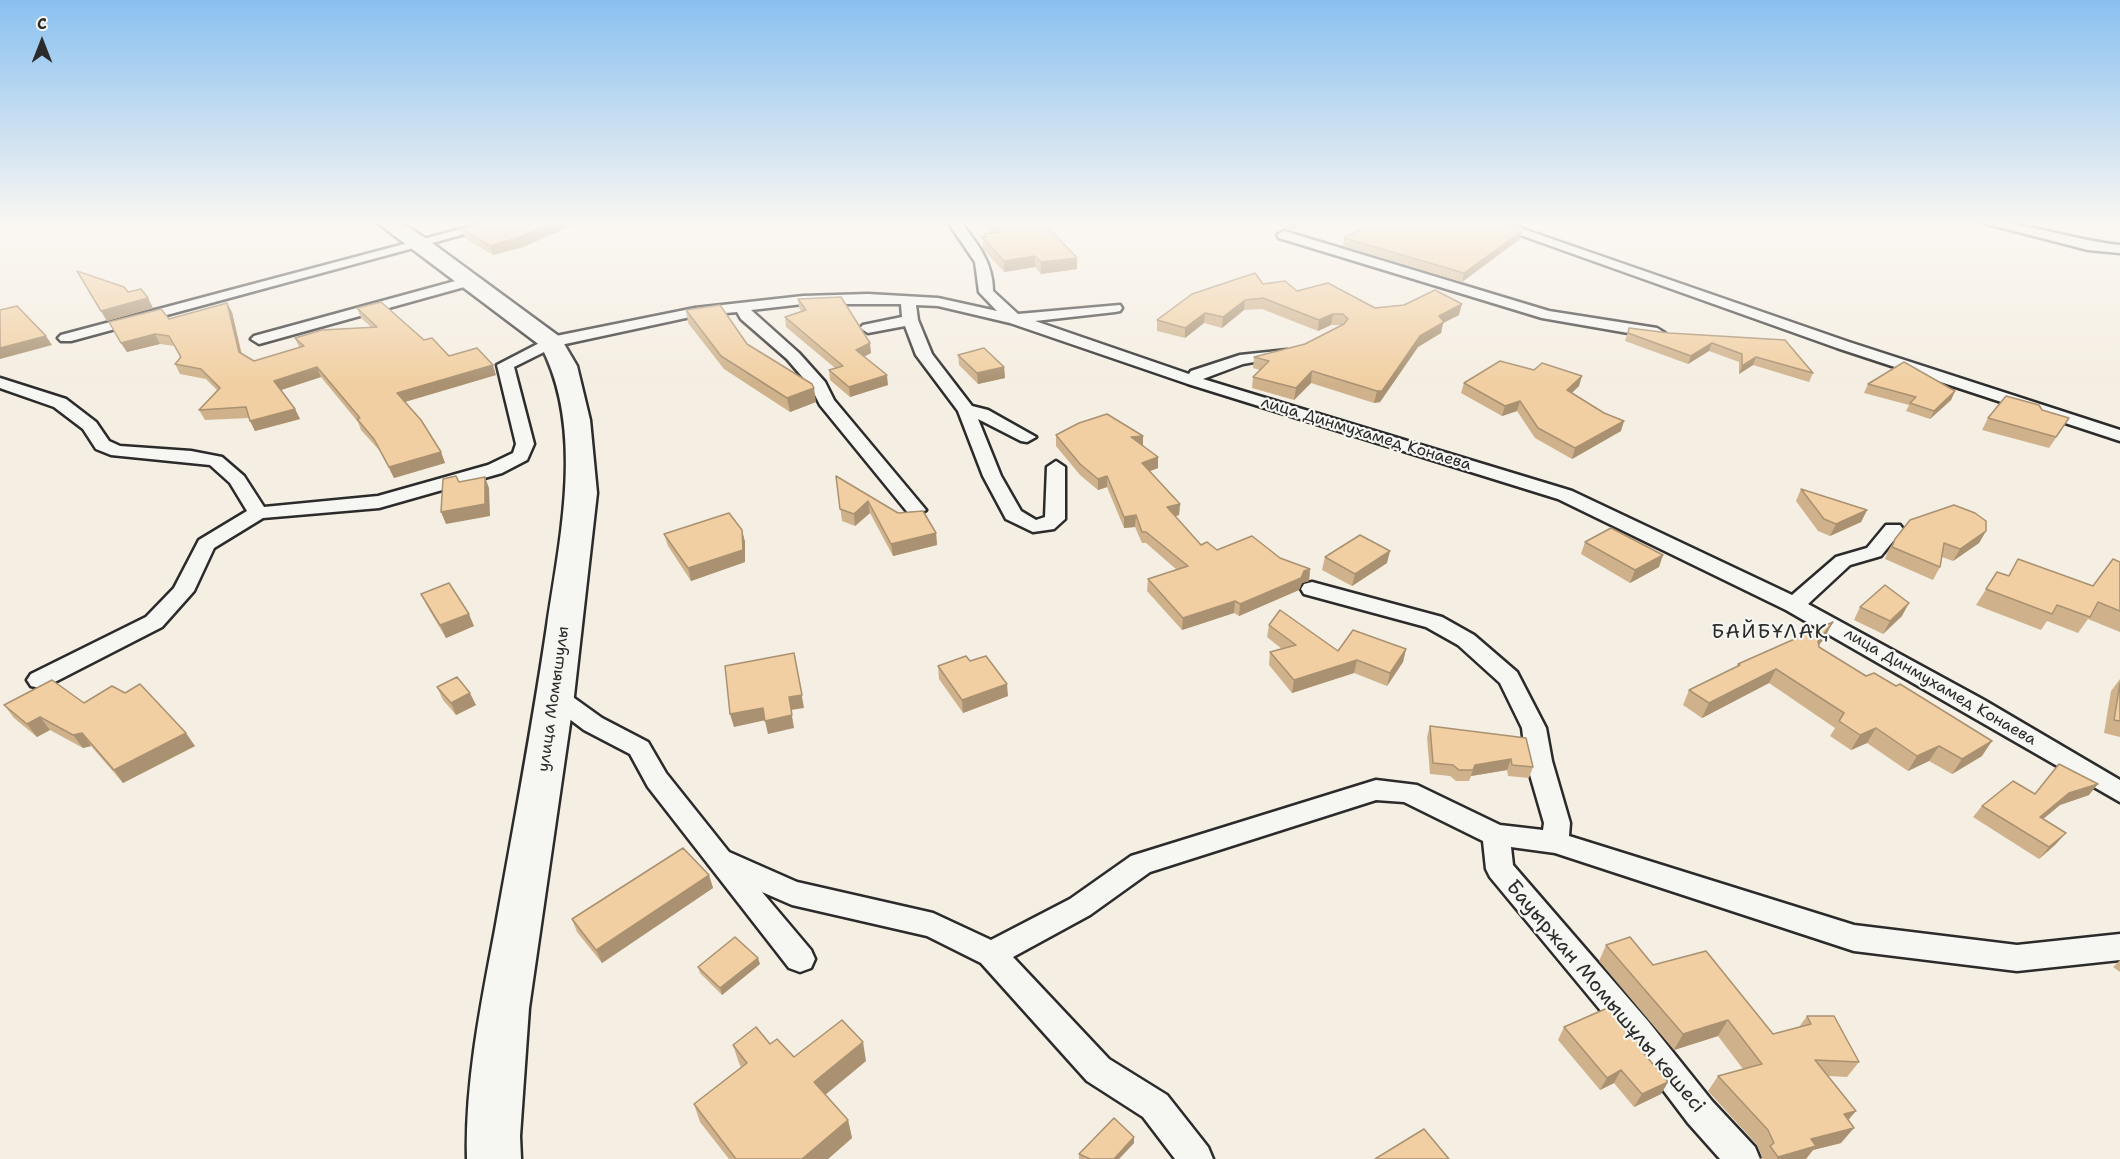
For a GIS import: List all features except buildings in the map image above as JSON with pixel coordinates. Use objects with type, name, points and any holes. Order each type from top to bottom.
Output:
[{"type":"main road","name":"улица Момышулы","points":[[462,275],[551,342],[564,366],[576,420],[582,493],[555,696],[505,1008],[492,1136],[494,1159]]},
{"type":"street","points":[[66,338],[304,275]]},
{"type":"street","points":[[985,275],[986,292],[1014,319],[1115,308]]},
{"type":"street","points":[[1416,275],[1547,315],[1678,335]]},
{"type":"street","points":[[1642,275],[1843,345],[2120,436]]},
{"type":"street","points":[[259,339],[470,281]]},
{"type":"street","points":[[938,302],[964,304],[986,292]]},
{"type":"street","name":"лица Динмухамед Конаева","points":[[258,513],[379,502],[495,469],[521,456],[525,444],[506,365],[551,342],[694,312],[802,300],[938,302],[1014,319],[1194,381],[1565,495],[1794,605],[1976,706],[2120,792]]},
{"type":"street","points":[[908,300],[910,320],[924,355],[966,410],[992,476],[1013,515],[1033,526],[1047,525],[1055,519],[1056,467]]},
{"type":"street","points":[[742,307],[746,316],[793,356],[819,386],[826,401],[916,510]]},
{"type":"street","points":[[868,328],[910,320]]},
{"type":"street","points":[[1784,341],[1843,345]]},
{"type":"street","points":[[1194,381],[1197,374],[1224,365],[1296,350]]},
{"type":"street","points":[[0,383],[60,403],[90,426],[102,445],[117,451],[191,456],[216,461],[237,480],[258,513],[206,544],[183,591],[153,622],[39,680]]},
{"type":"street","points":[[966,410],[982,414],[1027,437]]},
{"type":"street","points":[[1794,605],[1844,561],[1874,552],[1893,530]]},
{"type":"street","points":[[1312,589],[1434,622],[1466,640],[1509,678],[1534,728],[1539,761],[1557,823],[1555,842]]},
{"type":"street","points":[[555,696],[593,724],[639,748],[657,780],[800,959]]},
{"type":"street","points":[[991,954],[1080,907],[1141,864],[1376,790],[1408,792],[1496,835],[1555,842],[1854,938],[2017,958],[2120,947]]},
{"type":"street","name":"Бауыржан Момышұлы көшесі","points":[[1496,835],[1500,869],[1636,1031],[1700,1112],[1743,1159]]},
{"type":"street","points":[[719,860],[792,893],[933,925],[991,954],[1098,1070],[1155,1106],[1196,1159]]},
{"type":"district","name":"БАЙБҰЛАҚ","points":[[1770,633]]}]
